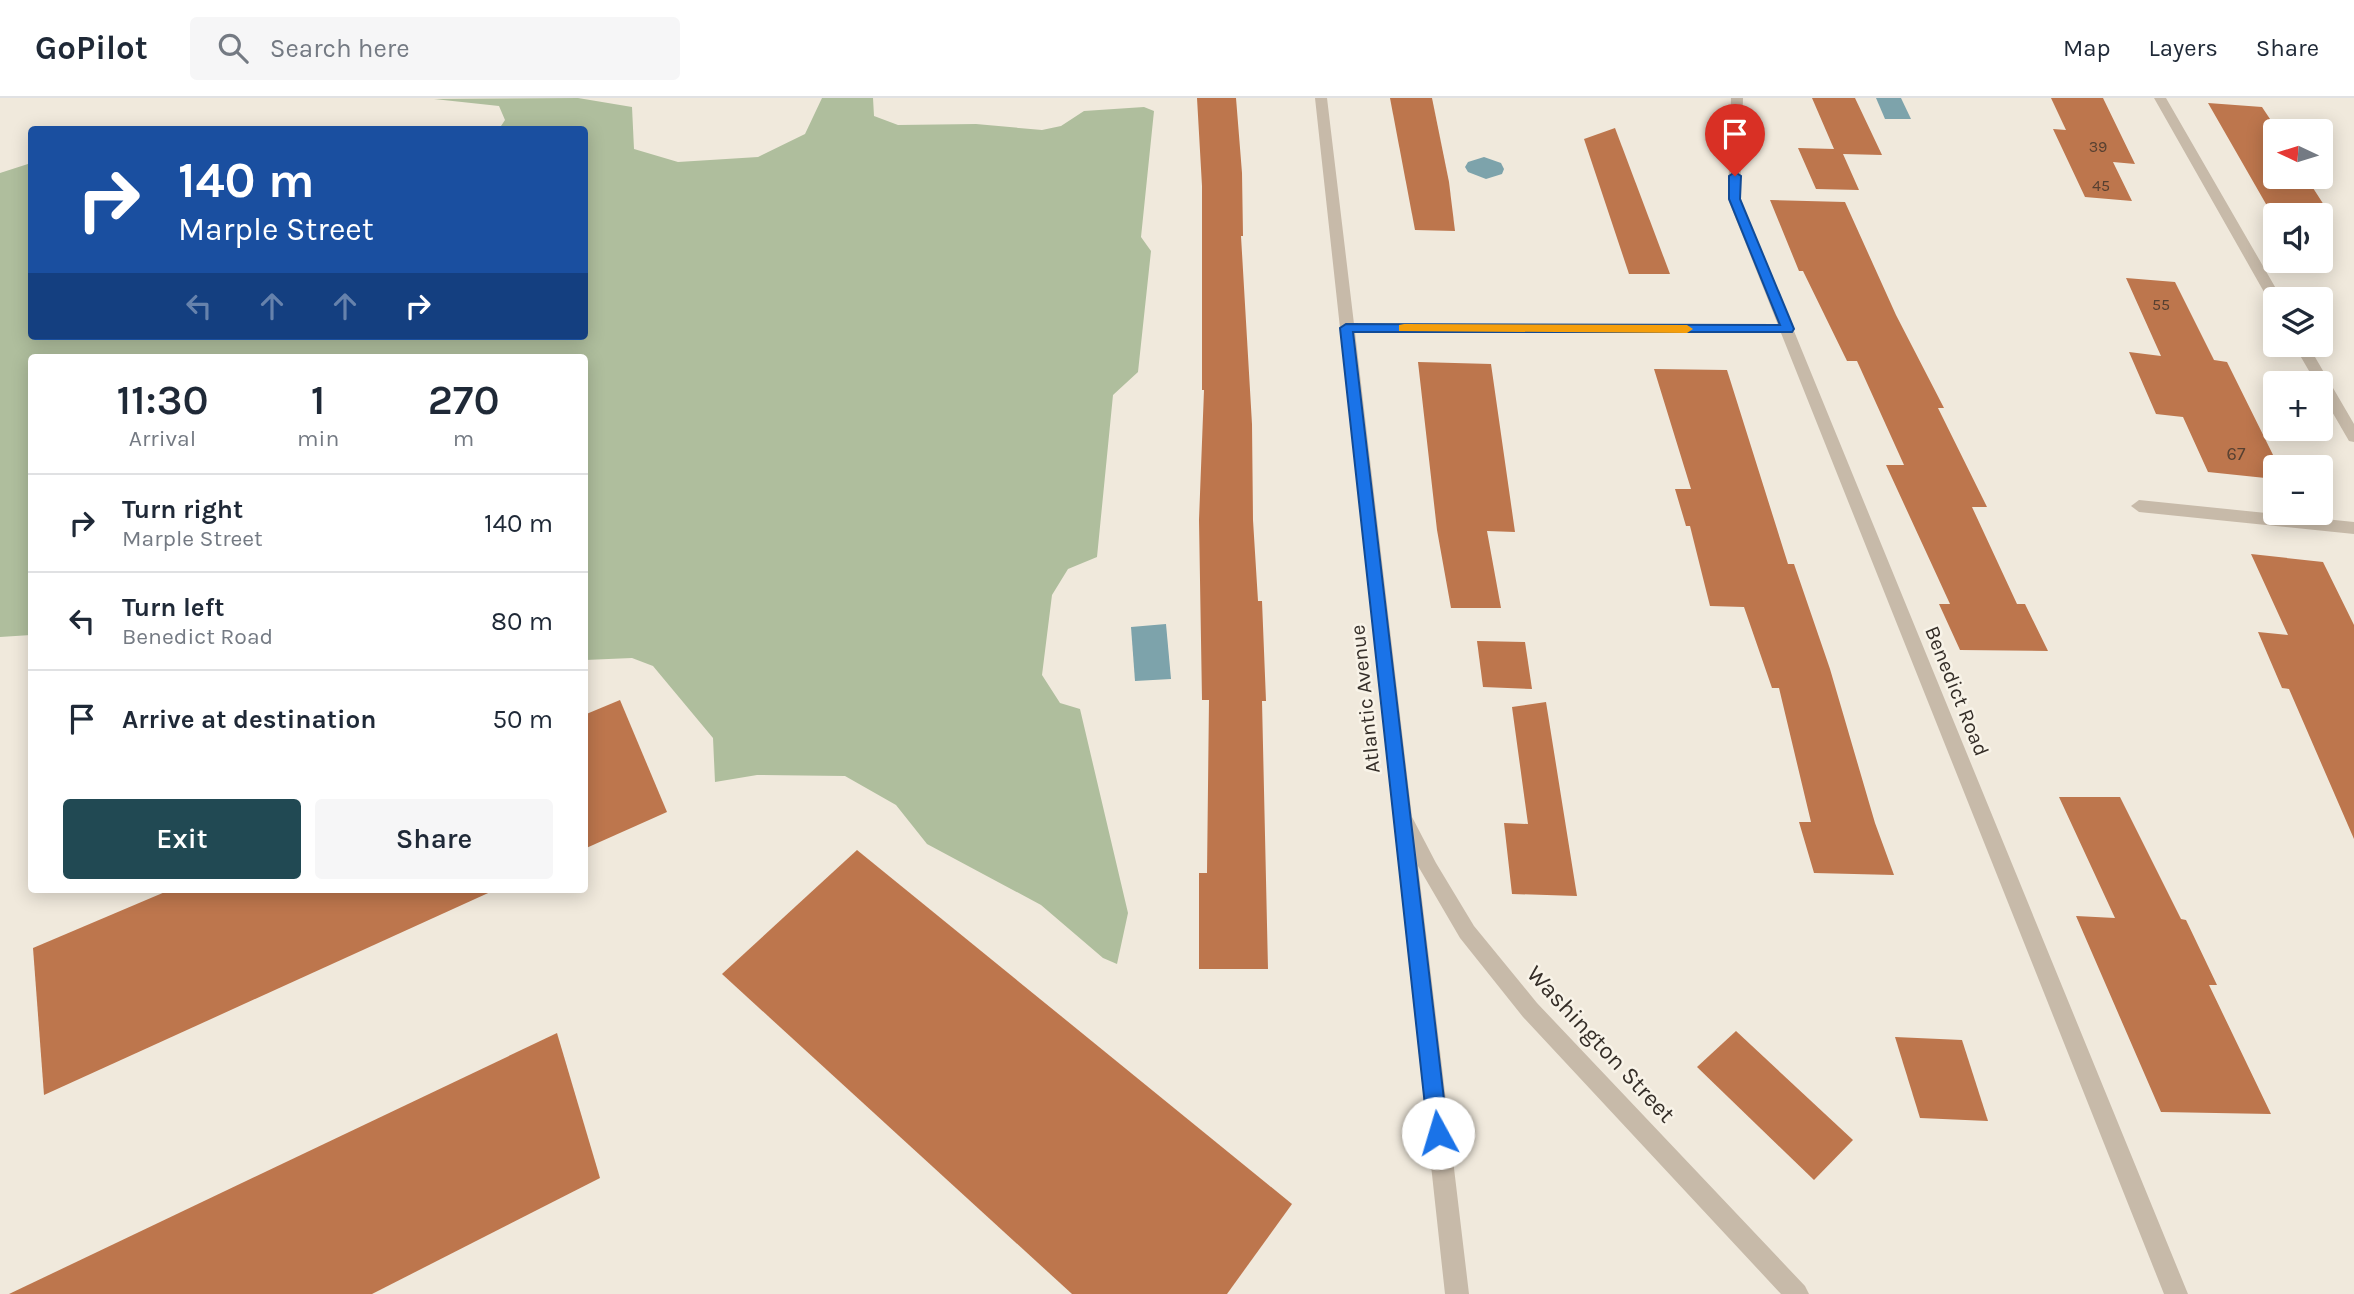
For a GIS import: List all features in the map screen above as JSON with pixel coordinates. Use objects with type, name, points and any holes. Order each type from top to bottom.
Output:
[{"type":"street","name":"Atlantic Avenue","points":[[1321,98],[1399,807],[1457,1294]]},
{"type":"street","name":"Benedict Road","points":[[1737,98],[1734,199],[2176,1294]]},
{"type":"street","points":[[2160,98],[2268,287]]},
{"type":"street","points":[[1346,328],[1787,329]]},
{"type":"street","points":[[2308,357],[2354,437]]},
{"type":"street","points":[[2139,506],[2354,528]]},
{"type":"street","name":"Washington Street","points":[[1399,807],[1429,869],[1467,932],[1498,971],[1530,1010],[1797,1294]]},
{"type":"green space","points":[[578,98],[632,107],[634,149],[678,162],[758,157],[805,134],[822,98],[873,98],[874,116],[898,125],[976,124],[1042,130],[1061,126],[1084,111],[1144,107],[1154,111],[1141,237],[1151,251],[1138,372],[1113,395],[1097,557],[1068,569],[1052,595],[1042,675],[1060,703],[1080,709],[1128,913],[1117,964],[1103,958],[1041,905],[927,844],[896,805],[845,776],[757,775],[715,782],[713,738],[653,666],[632,658],[588,660],[588,354],[28,354],[28,635],[0,637],[0,173],[28,164],[28,340],[588,340],[588,126],[501,126],[505,120],[499,106],[434,99]]},
{"type":"water","points":[[1876,98],[1901,98],[1911,119],[1885,119]]},
{"type":"water","points":[[1484,157],[1501,163],[1504,169],[1502,174],[1486,179],[1468,172],[1465,167],[1468,162]]},
{"type":"water","points":[[1166,624],[1171,679],[1135,681],[1131,627]]},
{"type":"building","points":[[1197,98],[1236,98],[1242,173],[1241,236],[1252,424],[1253,520],[1258,601],[1262,601],[1266,701],[1262,701],[1268,969],[1199,969],[1199,873],[1207,873],[1209,700],[1202,700],[1199,520],[1204,390],[1202,186]]},
{"type":"building","points":[[1390,98],[1432,98],[1449,182],[1455,231],[1415,230]]},
{"type":"building","points":[[1812,98],[1855,98],[1882,155],[1843,154],[1859,190],[1816,189],[1798,148],[1834,149]]},
{"type":"building","points":[[2051,98],[2103,98],[2135,164],[2113,162],[2132,201],[2085,197],[2053,129],[2066,130]]},
{"type":"building","points":[[2208,103],[2262,107],[2270,119],[2263,119],[2263,189],[2314,189],[2323,203],[2265,203]]},
{"type":"building","points":[[1615,128],[1670,274],[1629,274],[1584,139]]},
{"type":"building","points":[[1770,200],[1845,202],[1896,315],[1944,408],[1938,408],[1987,507],[1972,507],[2017,604],[2025,604],[2048,651],[1960,650],[1939,604],[1950,604],[1886,465],[1904,465],[1857,361],[1847,361],[1803,271],[1799,271]]},
{"type":"building","points":[[2126,278],[2175,282],[2214,360],[2227,362],[2263,435],[2263,441],[2266,441],[2273,455],[2263,455],[2263,478],[2208,472],[2183,417],[2156,414],[2129,352],[2161,356]]},
{"type":"building","points":[[1418,362],[1491,364],[1515,532],[1487,531],[1501,608],[1451,608],[1437,530]]},
{"type":"building","points":[[1654,369],[1727,370],[1788,564],[1794,564],[1830,669],[1875,823],[1894,875],[1814,873],[1799,822],[1811,822],[1779,688],[1772,688],[1744,607],[1710,606],[1690,526],[1686,526],[1675,489],[1691,489]]},
{"type":"building","points":[[2251,554],[2323,562],[2354,625],[2354,839],[2289,689],[2282,688],[2258,632],[2288,635]]},
{"type":"building","points":[[1477,641],[1525,642],[1532,689],[1483,687]]},
{"type":"building","points":[[620,700],[667,812],[588,847],[588,713]]},
{"type":"building","points":[[1546,702],[1577,896],[1512,894],[1504,823],[1528,824],[1512,707]]},
{"type":"building","points":[[2059,797],[2120,797],[2181,919],[2186,920],[2217,985],[2209,985],[2271,1114],[2161,1112],[2076,916],[2115,918]]},
{"type":"building","points":[[857,850],[1292,1204],[1227,1294],[1072,1294],[722,974]]},
{"type":"building","points":[[163,893],[488,893],[44,1095],[33,948]]},
{"type":"building","points":[[1736,1031],[1853,1140],[1814,1180],[1697,1067]]},
{"type":"building","points":[[557,1033],[600,1178],[372,1294],[9,1294]]},
{"type":"building","points":[[1895,1037],[1962,1040],[1988,1121],[1920,1118]]},
{"type":"slow traffic","points":[[1404,328],[1687,329]]},
{"type":"route","points":[[1438,1133],[1346,328],[1787,329],[1734,199],[1735,176]]}]
